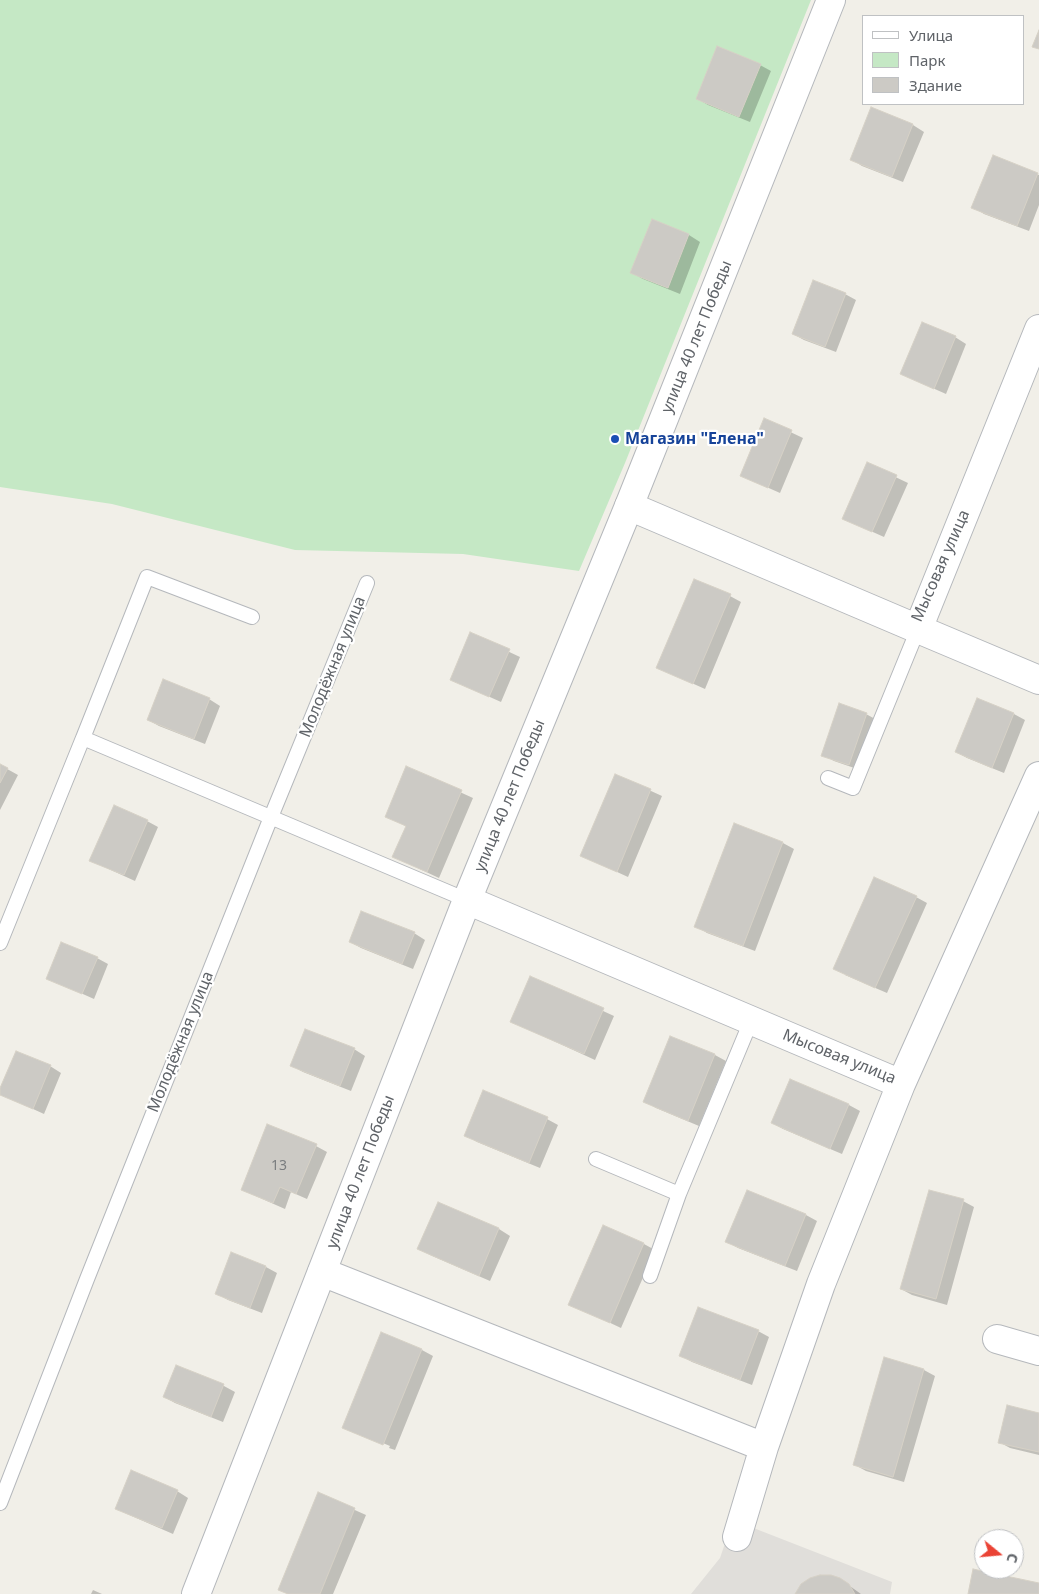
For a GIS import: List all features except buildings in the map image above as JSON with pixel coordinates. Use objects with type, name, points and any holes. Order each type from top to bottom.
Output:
[{"type":"street","name":"улица 40 лет Победы","points":[[196,1594],[467,900],[629,506],[831,0]]},
{"type":"street","name":"Мысовая улица","points":[[629,506],[918,629],[1039,329]]},
{"type":"street","points":[[918,629],[1039,680]]},
{"type":"street","name":"Мысовая улица","points":[[467,900],[901,1084],[1039,776]]},
{"type":"street","points":[[737,1537],[764,1447],[821,1284],[901,1084]]},
{"type":"street","points":[[322,1272],[764,1447]]},
{"type":"street","points":[[997,1339],[1039,1351]]},
{"type":"lane","points":[[0,943],[147,577],[252,617]]},
{"type":"lane","name":"Молодёжная улица","points":[[0,1503],[90,1270],[271,817],[368,583]]},
{"type":"lane","points":[[828,778],[854,788],[918,629]]},
{"type":"lane","points":[[83,738],[467,900]]},
{"type":"lane","points":[[650,1276],[679,1194],[751,1020]]},
{"type":"lane","points":[[596,1159],[679,1194]]},
{"type":"shaded area","points":[[733,1520],[892,1582],[890,1594],[691,1594],[720,1558]]},
{"type":"green space","points":[[0,0],[811,0],[625,463],[579,571],[463,554],[295,550],[112,504],[0,487]]},
{"type":"place","name":"Магазин \"Елена\"","points":[[615,439]]}]
